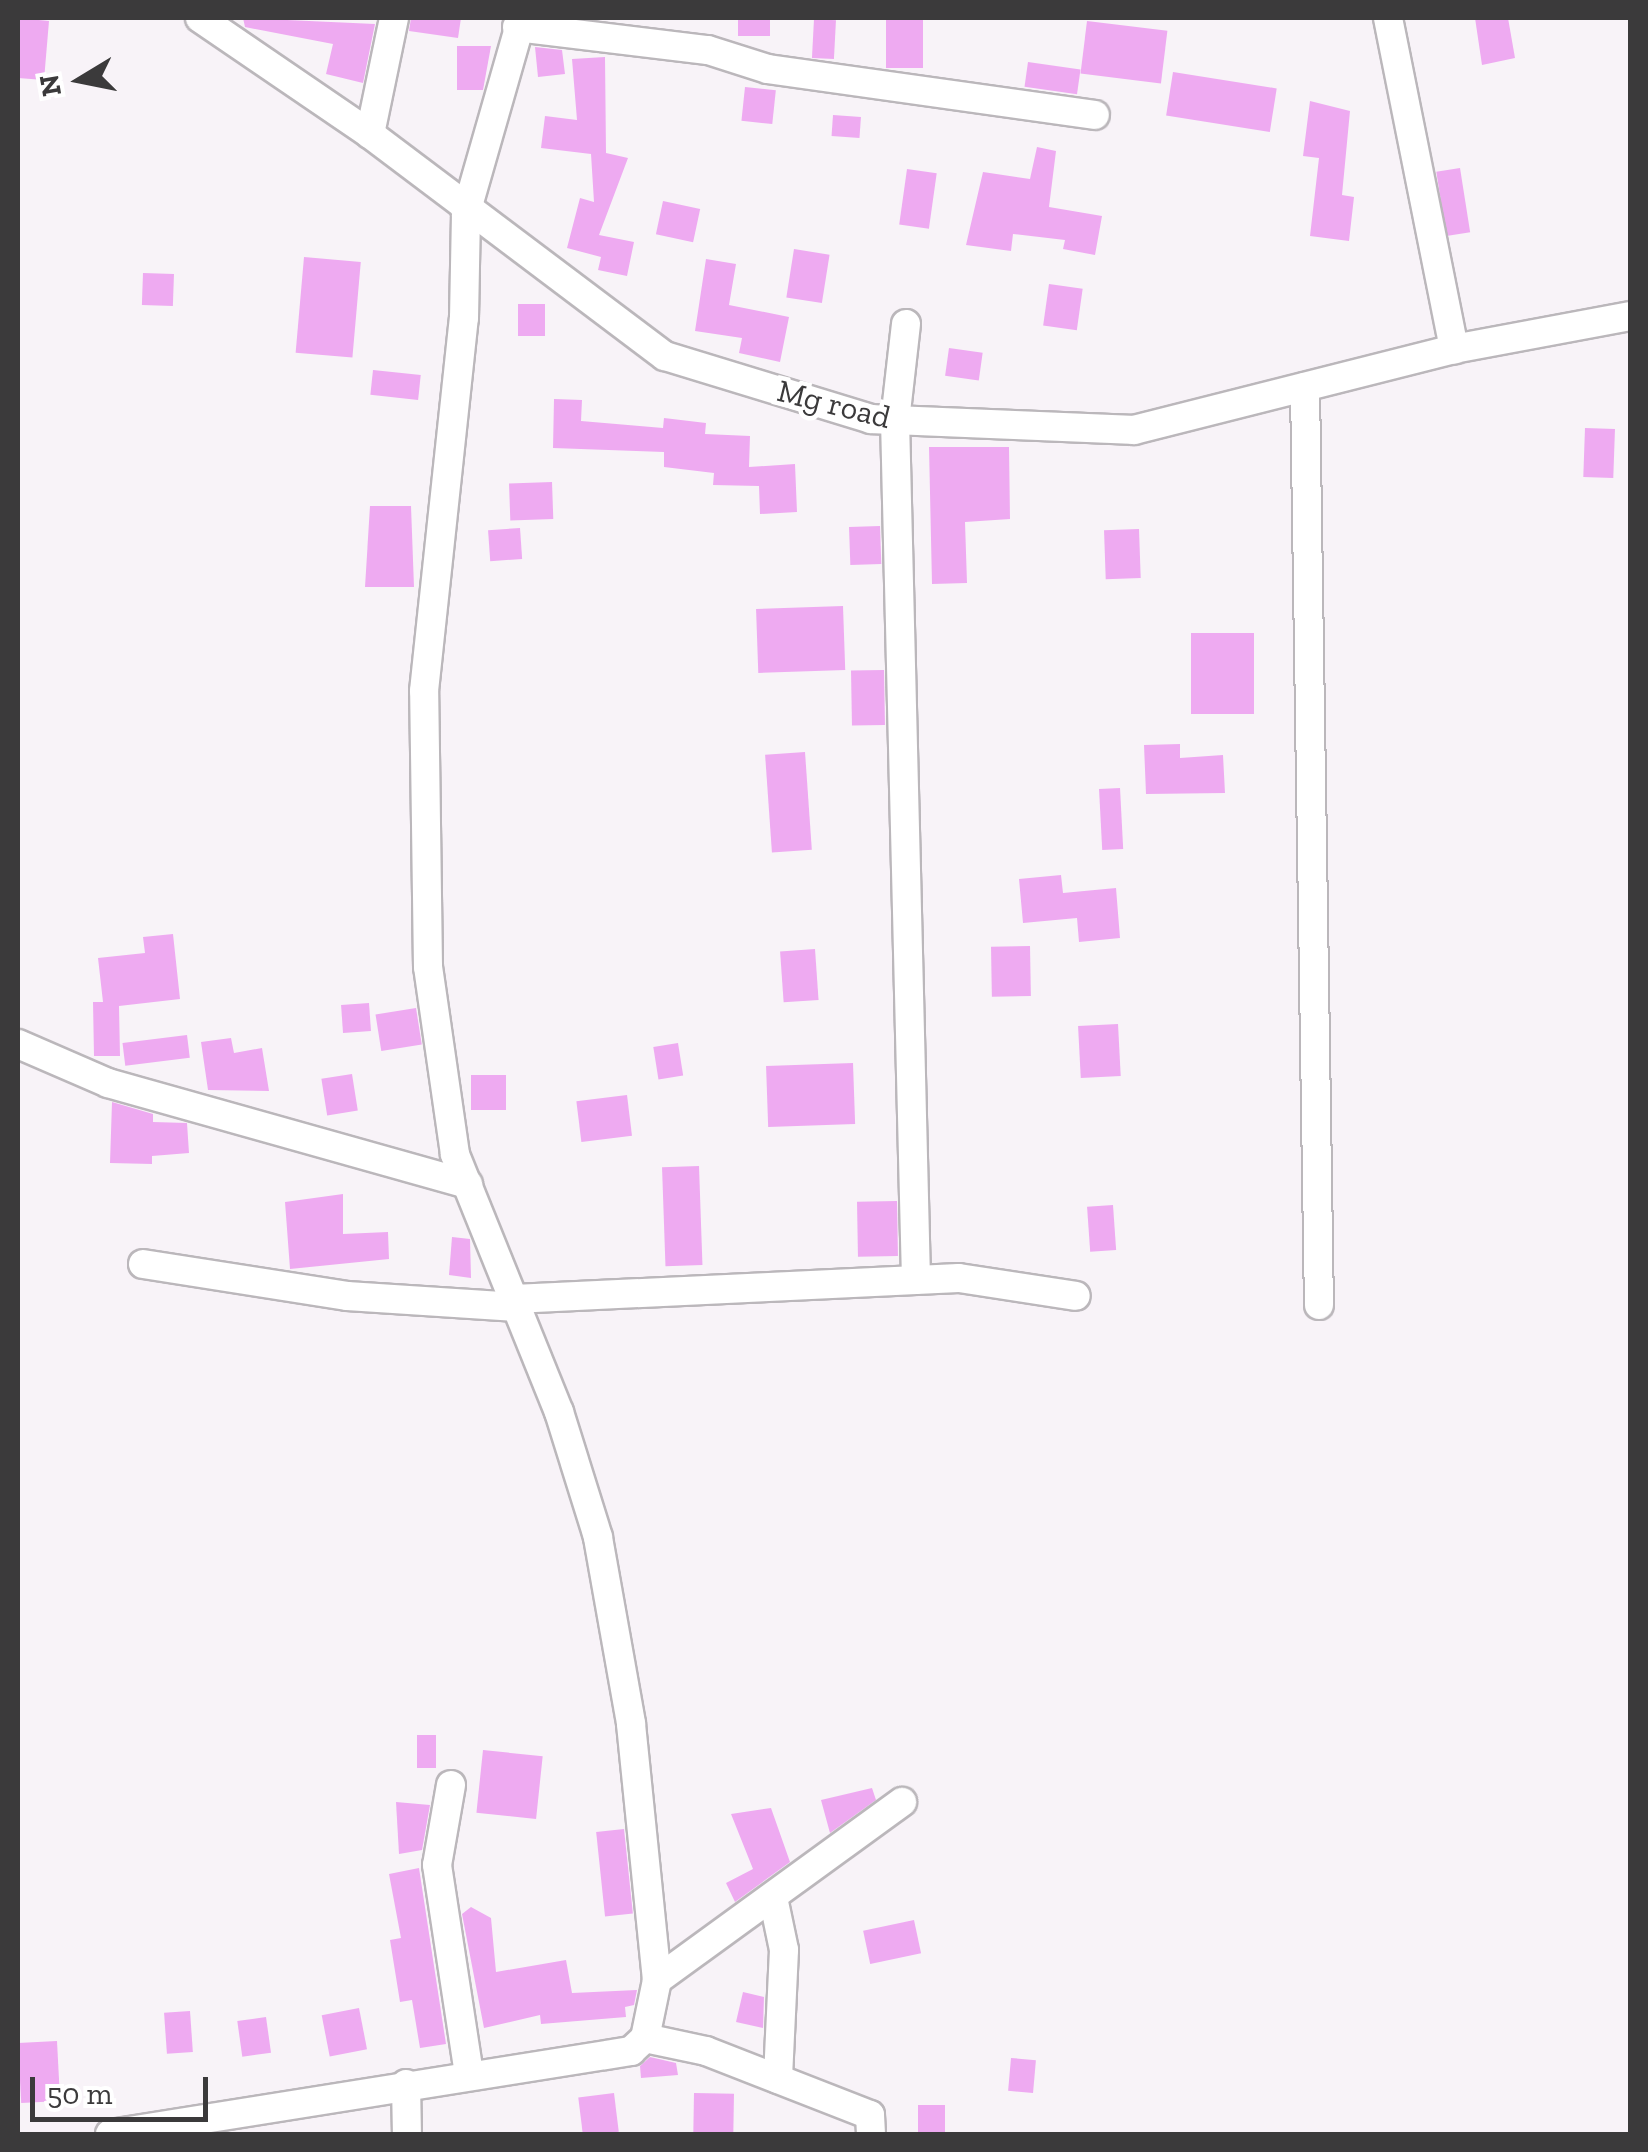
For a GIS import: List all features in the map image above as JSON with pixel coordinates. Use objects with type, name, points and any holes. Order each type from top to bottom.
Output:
[{"type":"street","points":[[370,134],[394,18]]},
{"type":"street","points":[[1388,18],[1454,350]]},
{"type":"street","points":[[110,2134],[630,2050],[645,2038],[657,1980],[631,1723],[598,1537],[516,1303],[468,1184],[439,1069],[428,967],[424,691],[464,318],[466,213],[520,22],[708,50],[768,69],[1095,115]]},
{"type":"street","name":"Mg road","points":[[217,23],[370,134],[466,213],[665,356],[895,420],[1134,430],[1454,350],[1630,316]]},
{"type":"street","points":[[906,324],[895,420],[916,1280]]},
{"type":"street","points":[[1305,387],[1319,1305]]},
{"type":"street","points":[[18,1044],[108,1083],[468,1184]]},
{"type":"street","points":[[143,1264],[348,1296],[516,1303],[959,1278],[1076,1296]]},
{"type":"street","points":[[451,1785],[437,1865],[469,2073]]},
{"type":"street","points":[[657,1980],[774,1902],[902,1802]]},
{"type":"street","points":[[774,1902],[784,1950],[778,2079]]},
{"type":"street","points":[[645,2038],[778,2079],[870,2115],[871,2134]]},
{"type":"street","points":[[406,2084],[406,2134]]},
{"type":"building","points":[[18,18],[49,21],[44,80],[18,78]]},
{"type":"building","points":[[243,18],[375,24],[363,83],[326,74],[333,44],[245,27]]},
{"type":"building","points":[[411,18],[461,18],[458,38],[409,31]]},
{"type":"building","points":[[738,18],[770,18],[770,36],[738,36]]},
{"type":"building","points":[[886,18],[923,18],[923,68],[886,68]]},
{"type":"building","points":[[1475,18],[1508,18],[1515,58],[1482,65]]},
{"type":"building","points":[[814,19],[836,20],[834,59],[812,58]]},
{"type":"building","points":[[1087,21],[1167,31],[1161,83],[1081,74]]},
{"type":"building","points":[[457,46],[491,46],[483,90],[457,90]]},
{"type":"building","points":[[535,47],[562,50],[565,74],[538,77]]},
{"type":"building","points":[[605,57],[606,153],[628,158],[599,235],[634,242],[627,276],[598,270],[601,257],[567,248],[580,198],[594,202],[591,154],[541,148],[545,116],[577,120],[572,59]]},
{"type":"building","points":[[1028,62],[1080,69],[1077,94],[1025,87]]},
{"type":"building","points":[[1173,72],[1277,88],[1270,132],[1166,115]]},
{"type":"building","points":[[745,87],[776,90],[772,124],[741,121]]},
{"type":"building","points":[[1310,101],[1350,111],[1342,195],[1354,197],[1349,241],[1310,236],[1319,158],[1303,156]]},
{"type":"building","points":[[833,115],[861,117],[859,138],[832,136]]},
{"type":"building","points":[[1037,147],[1056,151],[1049,207],[1102,216],[1095,255],[1063,249],[1065,240],[1013,234],[1011,251],[966,245],[983,172],[1030,179]]},
{"type":"building","points":[[1460,168],[1470,232],[1446,236],[1436,172]]},
{"type":"building","points":[[907,169],[937,173],[929,229],[899,224]]},
{"type":"building","points":[[663,201],[700,209],[693,242],[656,234]]},
{"type":"building","points":[[794,249],[830,255],[822,303],[786,297]]},
{"type":"building","points":[[304,257],[361,262],[352,358],[296,353]]},
{"type":"building","points":[[706,259],[736,264],[729,305],[789,317],[780,362],[739,353],[742,338],[695,331]]},
{"type":"building","points":[[143,273],[174,274],[173,306],[142,305]]},
{"type":"building","points":[[1049,284],[1083,289],[1077,330],[1043,326]]},
{"type":"building","points":[[518,304],[545,304],[545,336],[518,336]]},
{"type":"building","points":[[949,348],[983,353],[979,380],[945,376]]},
{"type":"building","points":[[373,370],[421,375],[418,400],[370,395]]},
{"type":"building","points":[[554,399],[582,400],[581,421],[663,428],[664,418],[706,423],[705,434],[750,436],[749,467],[795,464],[797,512],[760,514],[759,486],[713,485],[714,473],[664,467],[664,452],[553,448]]},
{"type":"building","points":[[1585,428],[1615,429],[1613,478],[1583,477]]},
{"type":"building","points":[[929,447],[1009,447],[1010,519],[965,522],[967,583],[932,584]]},
{"type":"building","points":[[552,482],[553,519],[510,520],[509,484]]},
{"type":"building","points":[[370,506],[411,506],[414,587],[365,587]]},
{"type":"building","points":[[880,526],[881,564],[850,565],[849,527]]},
{"type":"building","points":[[520,528],[522,559],[490,561],[488,530]]},
{"type":"building","points":[[1139,529],[1141,578],[1106,579],[1104,530]]},
{"type":"building","points":[[843,606],[845,670],[758,673],[756,609]]},
{"type":"building","points":[[1191,633],[1254,633],[1254,714],[1191,714]]},
{"type":"building","points":[[884,670],[885,725],[852,726],[851,671]]},
{"type":"building","points":[[1180,744],[1180,758],[1223,755],[1225,793],[1146,794],[1144,745]]},
{"type":"building","points":[[805,752],[812,850],[772,853],[765,755]]},
{"type":"building","points":[[1120,788],[1123,849],[1102,850],[1099,789]]},
{"type":"building","points":[[1061,875],[1063,893],[1116,888],[1120,938],[1079,942],[1077,918],[1023,923],[1019,879]]},
{"type":"building","points":[[173,934],[180,999],[119,1006],[120,1056],[94,1056],[93,1002],[103,1002],[98,958],[145,953],[143,937]]},
{"type":"building","points":[[1030,946],[1031,996],[992,997],[991,947]]},
{"type":"building","points":[[815,949],[819,1000],[784,1002],[780,951]]},
{"type":"building","points":[[369,1003],[371,1031],[343,1033],[341,1005]]},
{"type":"building","points":[[416,1008],[422,1045],[381,1051],[376,1014]]},
{"type":"building","points":[[1118,1024],[1121,1076],[1081,1078],[1078,1026]]},
{"type":"building","points":[[187,1035],[190,1058],[125,1066],[122,1043]]},
{"type":"building","points":[[231,1038],[234,1053],[262,1048],[269,1091],[208,1090],[201,1042]]},
{"type":"building","points":[[678,1043],[683,1076],[658,1080],[653,1047]]},
{"type":"building","points":[[853,1063],[855,1124],[768,1127],[766,1066]]},
{"type":"building","points":[[352,1074],[358,1111],[327,1115],[321,1079]]},
{"type":"building","points":[[471,1075],[506,1075],[506,1110],[471,1110]]},
{"type":"building","points":[[627,1095],[632,1136],[581,1142],[576,1101]]},
{"type":"building","points":[[112,1102],[153,1114],[153,1122],[187,1123],[189,1153],[152,1156],[152,1164],[110,1163]]},
{"type":"building","points":[[699,1166],[702,1265],[665,1266],[662,1167]]},
{"type":"building","points":[[343,1194],[343,1234],[388,1232],[389,1259],[290,1269],[285,1202]]},
{"type":"building","points":[[897,1201],[898,1256],[858,1257],[857,1202]]},
{"type":"building","points":[[1113,1205],[1116,1250],[1090,1252],[1087,1207]]},
{"type":"building","points":[[452,1237],[470,1239],[471,1278],[449,1275]]},
{"type":"building","points":[[417,1735],[436,1735],[436,1768],[417,1768]]},
{"type":"building","points":[[483,1750],[543,1756],[536,1819],[476,1813]]},
{"type":"building","points":[[872,1788],[876,1800],[830,1833],[821,1800]]},
{"type":"building","points":[[396,1802],[430,1805],[422,1850],[399,1854]]},
{"type":"building","points":[[771,1808],[790,1862],[735,1902],[726,1883],[753,1869],[731,1814]]},
{"type":"building","points":[[624,1829],[633,1914],[605,1916],[596,1832]]},
{"type":"building","points":[[419,1868],[446,2044],[420,2048],[412,2000],[400,2002],[390,1940],[401,1938],[389,1874]]},
{"type":"building","points":[[471,1907],[491,1918],[496,1972],[566,1960],[572,1993],[637,1990],[634,2005],[625,2007],[626,2017],[541,2024],[540,2015],[484,2028],[462,1914]]},
{"type":"building","points":[[914,1920],[921,1953],[870,1964],[863,1931]]},
{"type":"building","points":[[743,1992],[764,1997],[763,2028],[736,2022]]},
{"type":"building","points":[[359,2008],[367,2049],[330,2056],[322,2015]]},
{"type":"building","points":[[190,2011],[193,2052],[167,2054],[164,2013]]},
{"type":"building","points":[[266,2017],[271,2053],[242,2057],[237,2021]]},
{"type":"building","points":[[57,2041],[60,2101],[21,2103],[18,2043]]},
{"type":"building","points":[[650,2057],[676,2063],[678,2075],[641,2078],[640,2066]]},
{"type":"building","points":[[1011,2058],[1036,2060],[1033,2093],[1008,2091]]},
{"type":"building","points":[[614,2093],[619,2132],[583,2134],[578,2097]]},
{"type":"building","points":[[694,2093],[734,2094],[733,2134],[693,2134]]},
{"type":"building","points":[[918,2105],[945,2105],[945,2134],[918,2134]]}]
